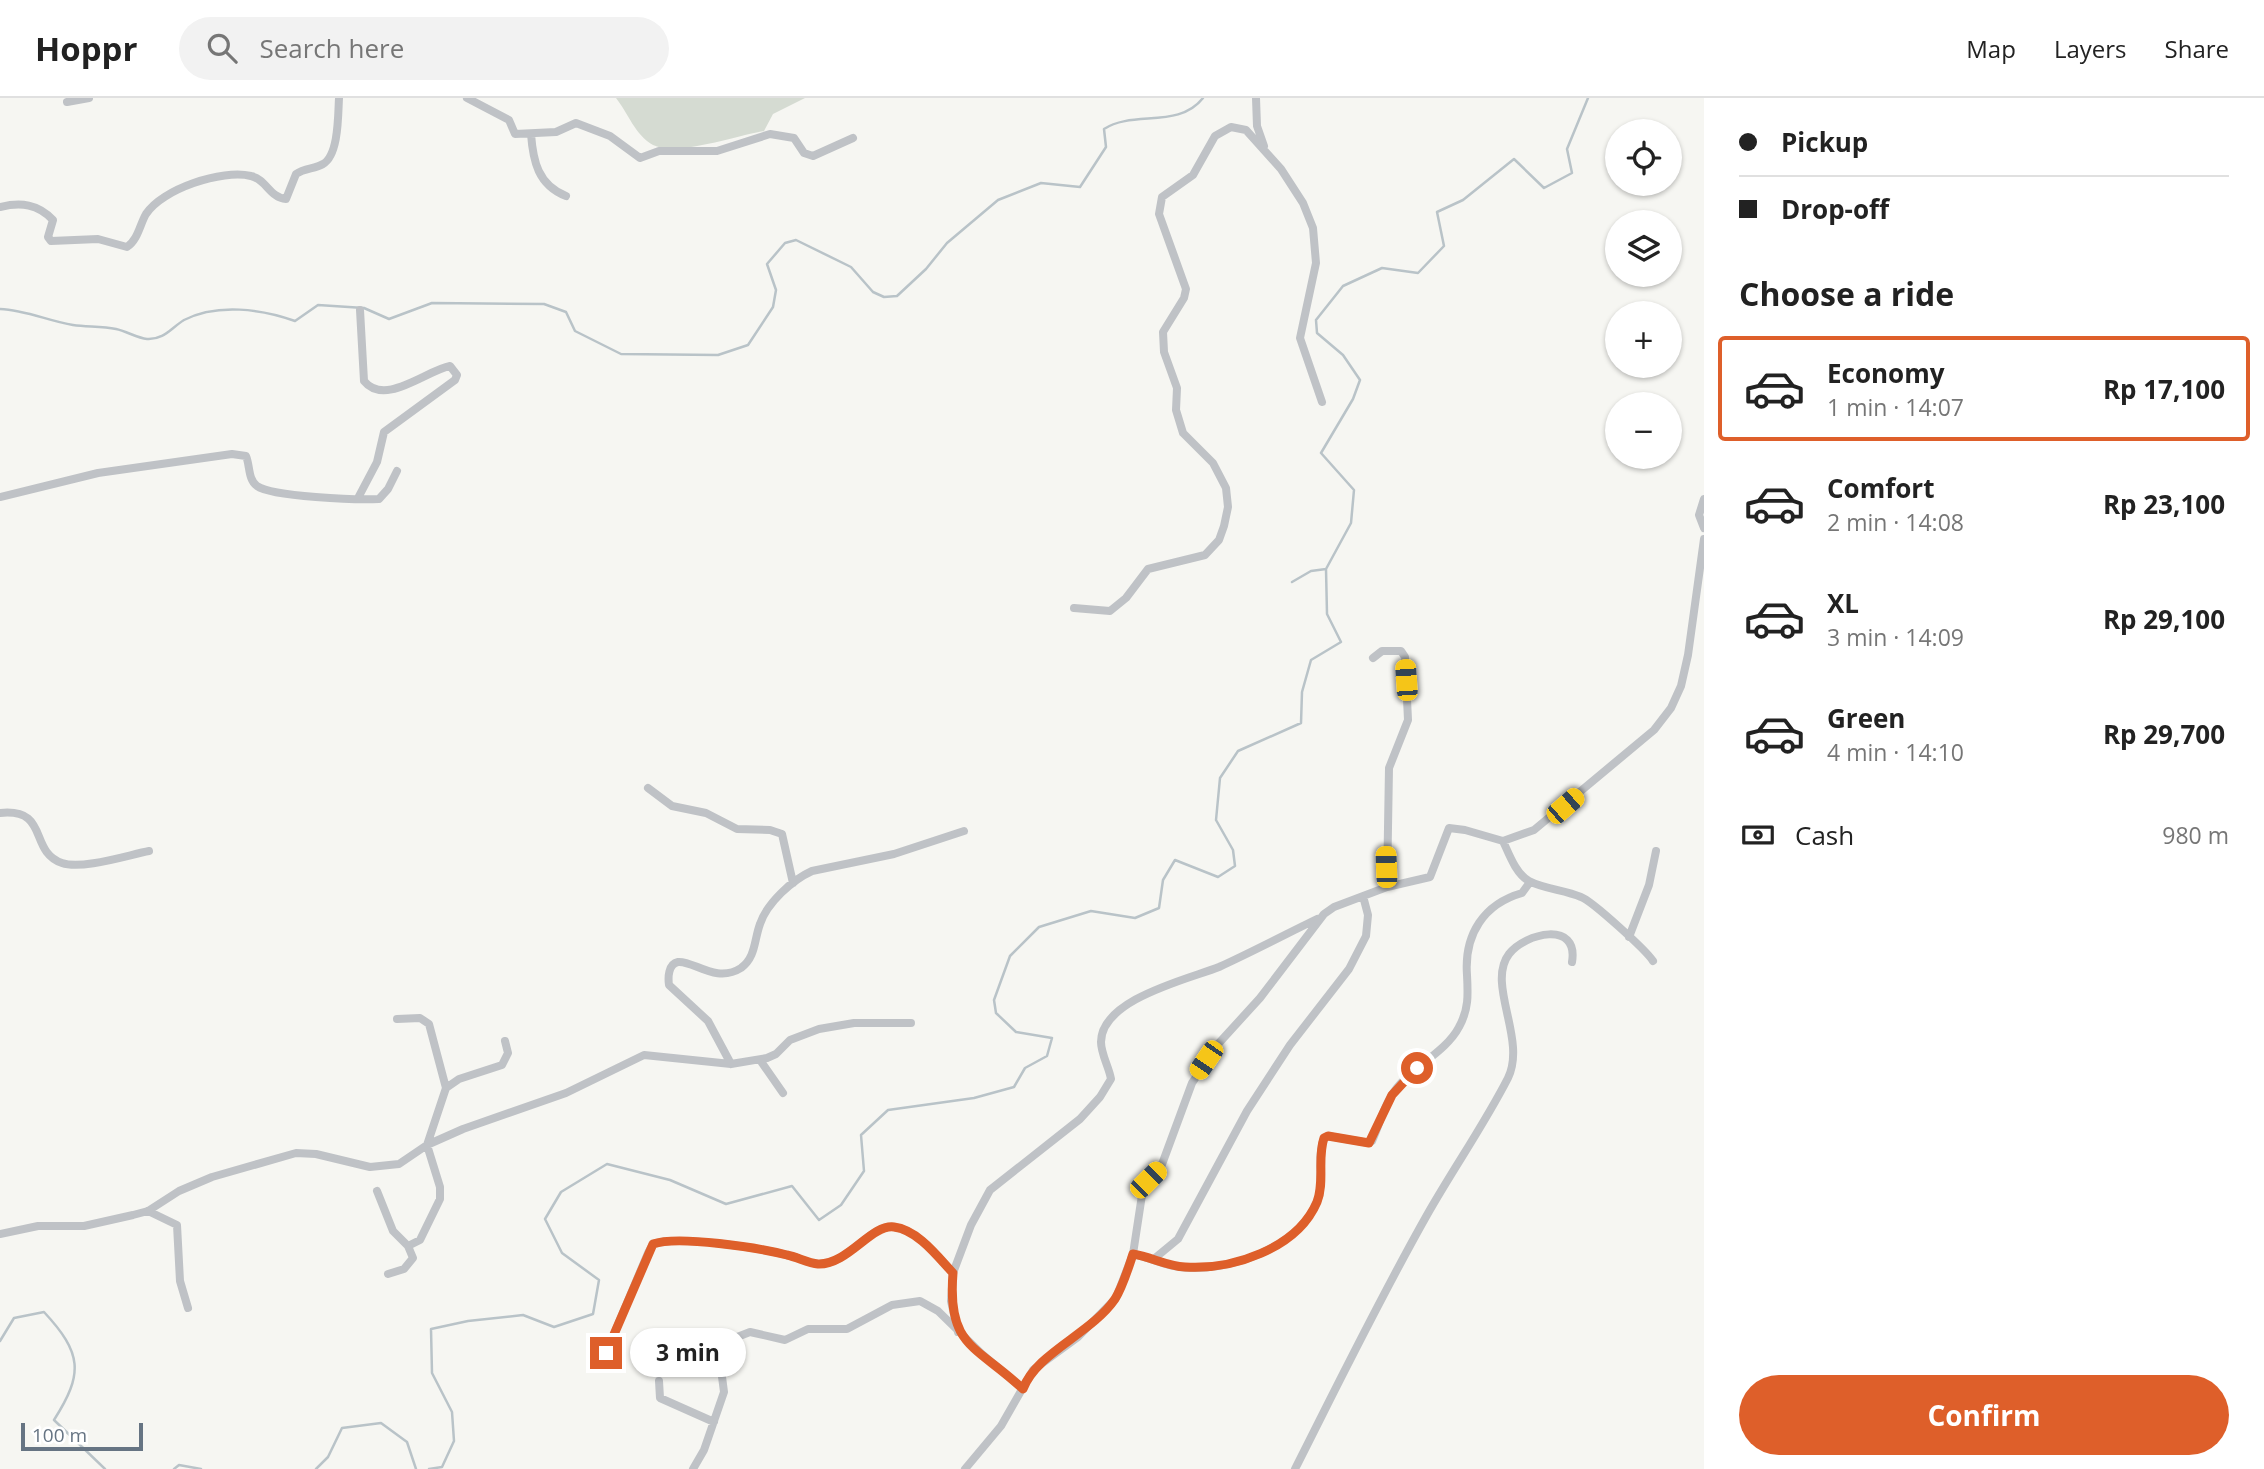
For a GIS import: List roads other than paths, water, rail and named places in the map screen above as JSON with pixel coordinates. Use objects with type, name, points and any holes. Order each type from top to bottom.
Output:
[{"type":"street","points":[[67,102],[89,98]]},
{"type":"street","points":[[0,207],[18,204],[42,210],[53,220],[48,237],[51,242],[98,239],[127,247],[150,209],[197,180],[251,176],[262,181],[275,195],[286,199],[296,174],[323,164],[327,159],[338,132],[339,98]]},
{"type":"street","points":[[467,98],[509,120],[515,134],[556,132],[579,124],[610,136],[640,158],[659,151],[717,150],[770,134],[794,138],[804,153],[813,156],[853,138]]},
{"type":"street","points":[[1255,98],[1257,126],[1265,149]]},
{"type":"street","points":[[1074,608],[1094,612],[1110,611],[1126,598],[1148,569],[1205,555],[1219,540],[1228,507],[1226,488],[1213,463],[1182,433],[1176,410],[1177,388],[1164,352],[1163,332],[1186,294],[1181,270],[1159,214],[1159,203],[1166,192],[1193,175],[1215,136],[1223,130],[1242,128],[1265,149],[1295,188],[1312,228],[1316,263],[1300,338],[1322,402]]},
{"type":"street","points":[[531,134],[539,174],[550,188],[566,196]]},
{"type":"street","points":[[358,498],[377,462],[384,432],[455,380],[457,375],[450,366],[401,387],[381,389],[368,385],[364,381],[360,310]]},
{"type":"street","points":[[0,497],[98,473],[172,464],[195,457],[239,454],[246,456],[252,480],[262,488],[308,496],[382,498],[397,471]]},
{"type":"street","points":[[1704,499],[1699,515],[1704,528]]},
{"type":"street","points":[[965,1469],[1001,1426],[1039,1364],[1078,1337],[1113,1302],[1133,1254],[1140,1202],[1148,1180],[1161,1167],[1192,1083],[1219,1043],[1260,998],[1321,918],[1334,906],[1387,887],[1430,877],[1449,828],[1503,841],[1541,826],[1654,730],[1671,708],[1681,686],[1688,655],[1704,539]]},
{"type":"street","points":[[1373,658],[1382,651],[1401,651],[1405,657],[1408,703],[1408,720],[1389,768],[1387,887]]},
{"type":"street","points":[[648,788],[672,806],[706,813],[737,829],[771,830],[782,834],[793,883]]},
{"type":"street","points":[[0,813],[18,811],[34,823],[45,852],[63,863],[87,863],[149,851]]},
{"type":"street","points":[[731,1064],[708,1021],[670,987],[669,973],[679,962],[714,972],[730,972],[741,967],[751,956],[762,919],[793,883],[812,871],[918,847],[964,831]]},
{"type":"street","points":[[1503,841],[1520,873],[1530,882],[1586,899],[1641,945],[1653,961]]},
{"type":"street","points":[[1629,937],[1649,885],[1656,851]]},
{"type":"street","points":[[1133,1254],[1182,1267],[1235,1261],[1261,1252],[1295,1233],[1318,1197],[1324,1138],[1328,1136],[1369,1143],[1371,1141],[1386,1104],[1399,1085],[1458,1029],[1468,1001],[1468,951],[1482,917],[1503,899],[1522,893],[1530,882]]},
{"type":"street","points":[[1155,1258],[1178,1239],[1247,1111],[1290,1045],[1349,969],[1366,936],[1368,915],[1363,896]]},
{"type":"street","points":[[958,1332],[951,1301],[953,1273],[971,1225],[990,1190],[1080,1119],[1107,1088],[1111,1079],[1101,1041],[1108,1025],[1124,1007],[1151,990],[1218,967],[1321,918]]},
{"type":"street","points":[[1295,1469],[1427,1216],[1509,1075],[1514,1045],[1502,979],[1505,960],[1524,941],[1551,933],[1561,936],[1569,943],[1573,954],[1572,962]]},
{"type":"street","points":[[397,1019],[420,1018],[429,1024],[446,1088],[427,1145],[440,1187],[440,1199],[424,1237],[408,1245]]},
{"type":"street","points":[[0,1234],[38,1226],[84,1226],[148,1211],[179,1191],[212,1177],[281,1156],[316,1154],[346,1163],[383,1168],[399,1164],[427,1145],[463,1129],[566,1093],[639,1056],[731,1064],[760,1060],[776,1054],[790,1040],[819,1029],[854,1023],[911,1023]]},
{"type":"street","points":[[446,1088],[459,1079],[502,1065],[508,1054],[505,1041]]},
{"type":"street","points":[[760,1060],[783,1093]]},
{"type":"street","points":[[377,1191],[393,1231],[408,1245],[413,1258],[410,1264],[388,1274]]},
{"type":"street","points":[[148,1211],[174,1223],[178,1228],[177,1261],[188,1308]]},
{"type":"street","points":[[606,1353],[648,1254],[653,1244],[659,1242],[712,1244],[785,1254],[819,1264],[856,1249],[880,1229],[894,1227],[922,1242],[953,1273]]},
{"type":"street","points":[[697,1467],[724,1392],[721,1354],[729,1341],[737,1336],[756,1332],[785,1340],[808,1329],[842,1330],[884,1308],[910,1301],[930,1305],[1023,1389]]},
{"type":"street","points":[[659,1381],[660,1398],[714,1422]]},
{"type":"waterway","points":[[0,309],[19,311],[73,325],[116,329],[153,339],[163,336],[184,320],[211,311],[254,311],[295,321],[318,305],[364,308],[389,319],[432,303],[544,304],[566,312],[575,331],[621,354],[718,355],[748,345],[773,307],[776,290],[767,264],[785,243],[796,240],[851,267],[873,292],[884,297],[897,296],[926,269],[947,243],[998,200],[1041,183],[1080,187],[1106,147],[1104,129],[1128,120],[1181,113],[1203,98]]},
{"type":"waterway","points":[[1292,582],[1311,571],[1326,569],[1351,523],[1354,490],[1321,453],[1353,399],[1360,380],[1343,355],[1317,333],[1316,320],[1343,286],[1382,268],[1418,273],[1444,246],[1437,212],[1463,200],[1514,159],[1544,188],[1572,173],[1567,149],[1588,98]]},
{"type":"waterway","points":[[429,1469],[442,1467],[454,1441],[452,1412],[432,1373],[431,1329],[468,1321],[523,1315],[554,1327],[593,1314],[599,1280],[562,1253],[545,1219],[561,1192],[607,1164],[670,1180],[726,1204],[792,1186],[819,1220],[841,1205],[864,1171],[861,1135],[888,1110],[974,1098],[1014,1087],[1025,1068],[1047,1056],[1052,1038],[1016,1032],[996,1013],[994,1000],[1010,956],[1039,927],[1091,911],[1135,918],[1159,908],[1163,880],[1175,860],[1218,877],[1235,866],[1233,850],[1216,820],[1220,778],[1238,751],[1301,723],[1302,692],[1311,660],[1341,642],[1327,614],[1326,569]]},
{"type":"waterway","points":[[0,1341],[14,1318],[44,1312],[57,1326],[72,1352],[74,1376],[64,1404],[54,1420],[105,1469]]},
{"type":"waterway","points":[[316,1469],[328,1457],[342,1428],[381,1423],[407,1442],[416,1469]]},
{"type":"waterway","points":[[174,1469],[179,1465],[201,1469]]}]
